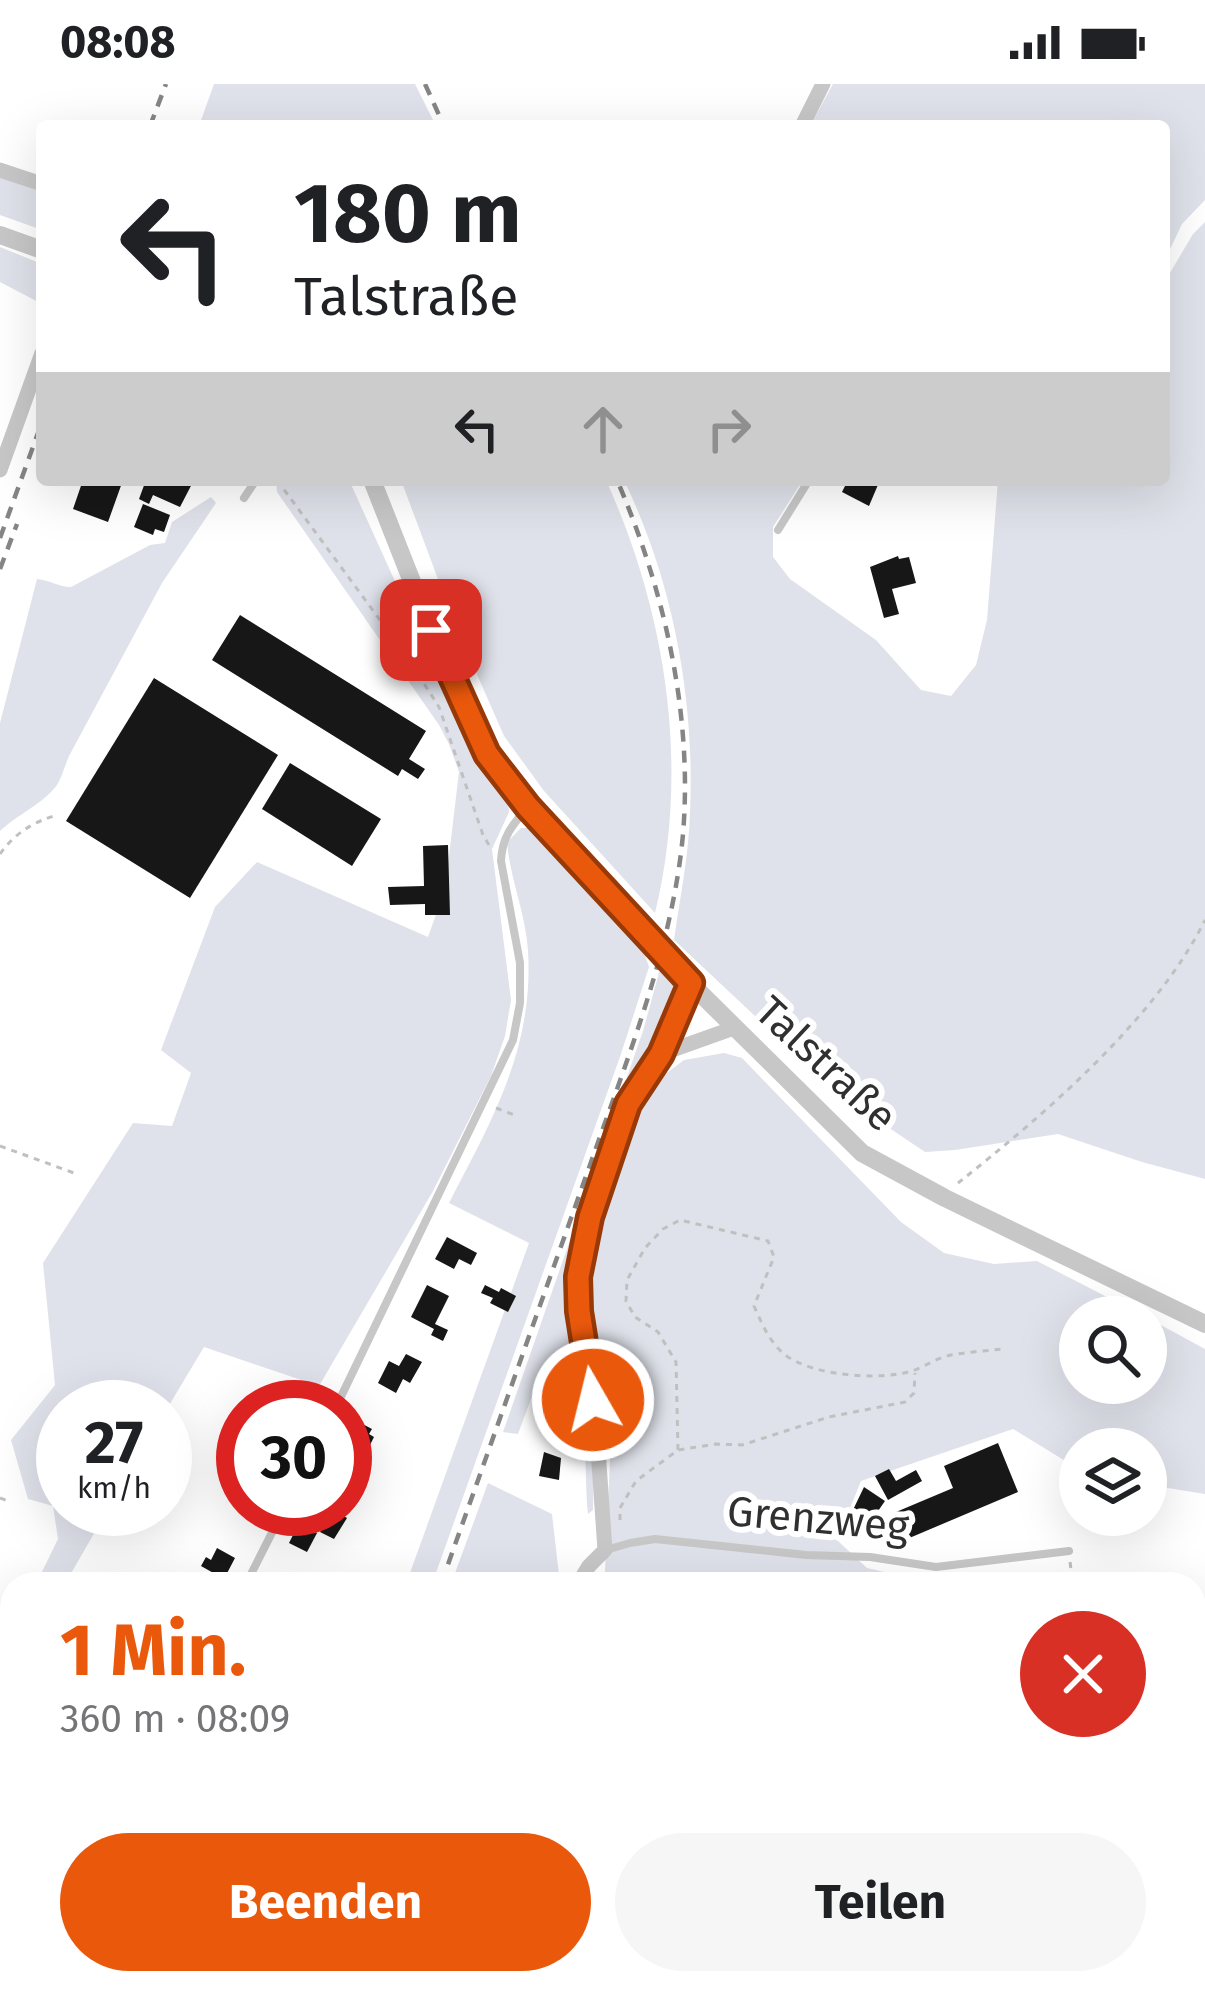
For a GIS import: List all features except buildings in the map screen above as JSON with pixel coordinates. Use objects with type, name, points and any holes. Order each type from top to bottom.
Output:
[{"type":"street","points":[[805,120],[823,84]]},
{"type":"street","points":[[0,170],[36,182]]},
{"type":"street","points":[[0,235],[36,248]]},
{"type":"street","points":[[0,470],[36,370]]},
{"type":"street","name":"Talstraße","points":[[374,486],[444,663],[487,754],[528,807],[734,1028],[862,1153],[1205,1324]]},
{"type":"street","points":[[586,1572],[605,1550],[578,1277],[590,1217],[628,1104],[661,1054],[691,983]]},
{"type":"street","points":[[661,1054],[734,1028]]},
{"type":"lane","points":[[244,498],[252,486]]},
{"type":"lane","points":[[778,530],[805,486]]},
{"type":"lane","points":[[349,1380],[513,1040],[520,1003],[520,963],[501,845],[528,807]]},
{"type":"lane","points":[[252,1572],[270,1536]]},
{"type":"lane","name":"Grenzweg","points":[[605,1550],[655,1540],[806,1556],[870,1557],[936,1567],[1069,1551]]},
{"type":"path","points":[[281,486],[439,707],[483,835],[501,861]]},
{"type":"path","points":[[0,854],[33,822],[57,815]]},
{"type":"path","points":[[945,1198],[1110,1049],[1183,960],[1205,920]]},
{"type":"path","points":[[483,1104],[517,1116]]},
{"type":"path","points":[[0,1146],[74,1173]]},
{"type":"path","points":[[679,1450],[676,1362],[658,1332],[635,1317],[626,1301],[627,1280],[645,1248],[680,1220],[768,1241],[774,1257],[754,1306],[767,1336],[785,1355],[808,1367],[860,1376],[915,1370],[944,1356],[1004,1349]]},
{"type":"path","points":[[630,1543],[620,1528],[620,1508],[636,1480],[679,1450],[742,1445],[830,1417],[905,1402],[914,1393],[915,1370]]},
{"type":"path","points":[[0,1498],[8,1501]]},
{"type":"path","points":[[1069,1551],[1072,1572]]},
{"type":"shaded area","points":[[214,84],[415,84],[433,120],[201,120]]},
{"type":"shaded area","points":[[833,84],[1205,84],[1205,200],[1182,224],[1170,249],[1170,120],[813,120]]},
{"type":"shaded area","points":[[0,175],[36,186],[36,228],[0,215]]},
{"type":"shaded area","points":[[1205,222],[1205,1179],[1058,1134],[925,1152],[837,1093],[674,940],[690,812],[689,727],[668,600],[627,486],[799,486],[773,527],[773,557],[790,579],[876,640],[921,690],[951,696],[976,665],[987,620],[998,486],[1170,486],[1170,273]]},
{"type":"shaded area","points":[[0,247],[36,262],[36,301],[0,282]]},
{"type":"shaded area","points":[[276,486],[352,486],[474,755],[508,800],[509,812],[492,849],[511,1000],[505,1036],[491,1076],[433,1191],[323,1380],[301,1380],[204,1347],[184,1380],[55,1380],[43,1263],[133,1123],[172,1126],[191,1073],[161,1050],[215,907],[257,862],[428,937],[445,889],[459,772],[439,725]]},
{"type":"shaded area","points":[[403,486],[608,486],[644,584],[666,693],[671,804],[655,913],[544,791],[504,736],[454,622]]},
{"type":"shaded area","points":[[211,497],[216,503],[162,583],[57,785],[0,831],[0,723],[37,579],[71,587],[150,545],[165,543],[172,522]]},
{"type":"shaded area","points":[[521,828],[540,834],[643,949],[649,967],[436,1572],[410,1572],[529,1243],[449,1203],[507,1082],[524,1020],[528,951],[507,842]]},
{"type":"shaded area","points":[[660,969],[673,979],[676,989],[623,1091],[571,1265],[570,1290],[594,1437],[593,1510],[588,1514],[582,1417],[565,1362],[553,1362],[541,1372],[518,1434],[503,1432],[643,1031]]},
{"type":"shaded area","points":[[724,1053],[742,1058],[901,1222],[944,1253],[994,1264],[1037,1261],[1105,1296],[1059,1296],[1059,1404],[1167,1404],[1167,1328],[1205,1349],[1205,1494],[1167,1488],[1167,1428],[1059,1428],[1059,1457],[1013,1429],[861,1481],[837,1540],[867,1568],[884,1572],[605,1572],[610,1460],[605,1401],[589,1323],[590,1271],[604,1207],[635,1114],[651,1085],[684,1060]]},
{"type":"shaded area","points":[[36,1409],[36,1501],[28,1499],[11,1440]]},
{"type":"shaded area","points":[[488,1483],[552,1514],[559,1572],[455,1572]]},
{"type":"shaded area","points":[[93,1536],[72,1572],[42,1572],[58,1539]]},
{"type":"railway","points":[[152,120],[166,84]]},
{"type":"railway","points":[[425,84],[441,120]]},
{"type":"railway","points":[[0,538],[36,439]]},
{"type":"railway","points":[[445,1572],[633,1043],[678,876],[685,789],[679,698],[649,564],[619,486]]},
{"type":"railway","points":[[0,569],[17,524]]},
{"type":"route","points":[[431,630],[487,754],[528,807],[691,983],[661,1054],[628,1104],[590,1217],[578,1277],[593,1400]]}]
